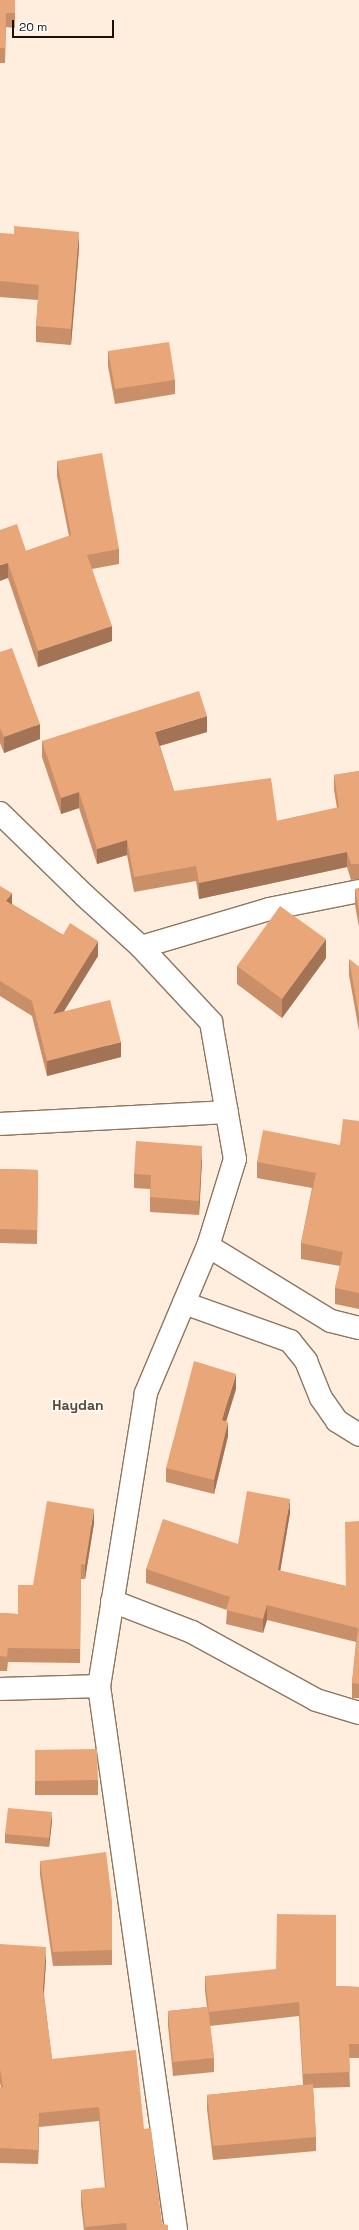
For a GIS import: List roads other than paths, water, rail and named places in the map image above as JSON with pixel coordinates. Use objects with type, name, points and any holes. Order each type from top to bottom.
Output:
[{"type":"street","points":[[0,813],[142,947],[210,1022],[235,1159],[208,1246],[146,1393],[99,1686],[176,2230]]},
{"type":"street","points":[[142,947],[269,908],[359,891]]},
{"type":"street","points":[[0,1124],[227,1112]]},
{"type":"street","points":[[208,1246],[331,1321],[359,1328]]},
{"type":"street","points":[[184,1303],[290,1341],[306,1361],[321,1398],[337,1421],[359,1435]]},
{"type":"street","points":[[112,1601],[192,1632],[316,1700],[359,1713]]},
{"type":"street","points":[[0,1688],[99,1686]]},
{"type":"district","name":"Haydan","points":[[78,1405]]}]
